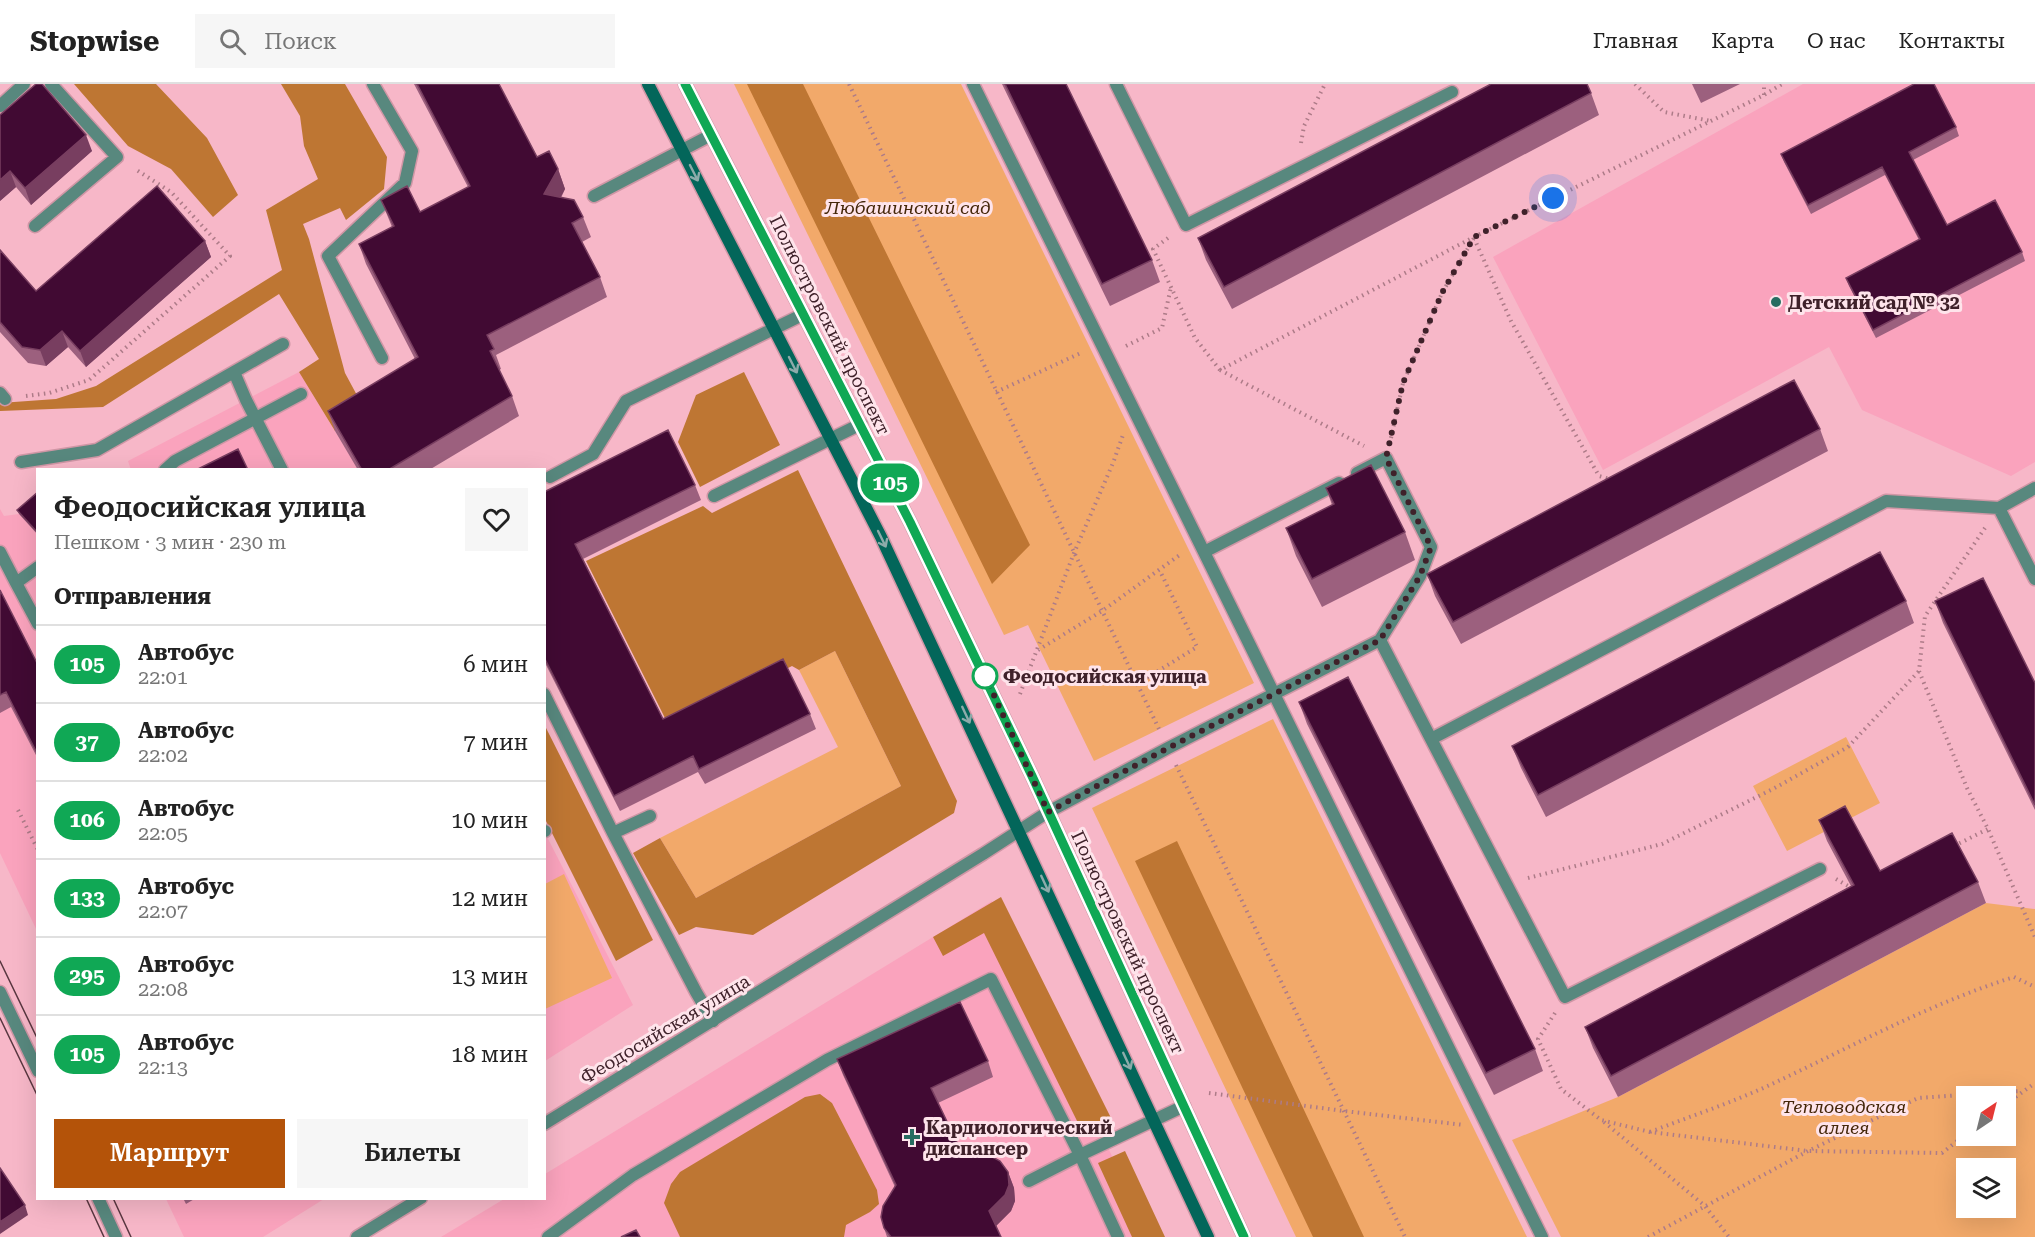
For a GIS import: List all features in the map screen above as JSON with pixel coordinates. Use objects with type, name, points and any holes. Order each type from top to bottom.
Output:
[{"type":"main road","points":[[648,84],[881,537],[1209,1237]]},
{"type":"main road","name":"Полюстровский проспект","points":[[685,84],[910,522],[1048,812],[1244,1237]]},
{"type":"street","points":[[0,106],[24,84]]},
{"type":"street","points":[[35,226],[117,157],[51,84]]},
{"type":"street","points":[[373,84],[412,151],[405,183],[328,256],[382,358]]},
{"type":"street","points":[[973,84],[1542,1237]]},
{"type":"street","points":[[1116,84],[1186,225],[1452,92]]},
{"type":"street","points":[[594,196],[711,135]]},
{"type":"street","points":[[550,477],[593,454],[626,401],[804,314]]},
{"type":"street","points":[[21,462],[97,450],[283,345]]},
{"type":"street","points":[[234,372],[281,468]]},
{"type":"street","points":[[167,468],[175,461],[301,394]]},
{"type":"street","points":[[714,496],[861,424]]},
{"type":"street","points":[[1204,552],[1386,458],[1431,547],[1420,576],[1380,640],[1565,997],[1820,869]]},
{"type":"street","points":[[1431,738],[1886,501],[1999,508],[2035,489]]},
{"type":"street","points":[[1999,508],[2035,579]]},
{"type":"street","points":[[0,552],[36,620]]},
{"type":"street","points":[[16,583],[36,568]]},
{"type":"street","name":"Феодосийская улица","points":[[546,1123],[1048,812],[1380,640]]},
{"type":"street","points":[[546,698],[613,833],[713,1021]]},
{"type":"street","points":[[613,833],[650,816]]},
{"type":"street","points":[[548,1237],[633,1175],[827,1060],[991,979],[1080,1155],[1118,1237]]},
{"type":"street","points":[[0,992],[36,1067]]},
{"type":"street","points":[[1029,1181],[1184,1106]]},
{"type":"street","points":[[99,1200],[116,1237]]},
{"type":"street","points":[[357,1237],[418,1200]]},
{"type":"path","points":[[849,84],[1406,1237]]},
{"type":"path","points":[[1295,170],[1304,126],[1325,84]]},
{"type":"path","points":[[1635,84],[1664,112],[1712,121]]},
{"type":"path","points":[[1764,84],[1764,95]]},
{"type":"path","points":[[1220,370],[1474,237],[1712,121],[1782,84]]},
{"type":"path","points":[[3,396],[49,393],[89,380],[230,256],[171,192],[117,157]]},
{"type":"path","points":[[1153,249],[1195,338],[1220,370],[1386,458],[1403,383],[1442,293],[1474,237]]},
{"type":"path","points":[[1474,237],[1516,331],[1599,476],[1611,480]]},
{"type":"path","points":[[996,392],[1162,328],[1170,287]]},
{"type":"path","points":[[1020,693],[1133,409]]},
{"type":"path","points":[[1999,508],[1925,616],[1918,671],[1967,788],[1988,829],[2035,937]]},
{"type":"path","points":[[1036,651],[1102,611],[1160,571],[1198,540]]},
{"type":"path","points":[[1137,684],[1197,647],[1160,571]]},
{"type":"path","points":[[1506,884],[1662,844],[1773,789],[1848,747],[1918,671]]},
{"type":"path","points":[[18,810],[36,846]]},
{"type":"path","points":[[1945,850],[1988,829]]},
{"type":"path","points":[[1820,869],[1860,892]]},
{"type":"path","points":[[1650,1132],[1772,1084],[1982,987],[2014,977],[2035,987]]},
{"type":"path","points":[[1565,997],[1538,1039],[1561,1089],[1705,1206],[1730,1237]]},
{"type":"path","points":[[2016,1096],[2035,1083]]},
{"type":"path","points":[[1648,1237],[1808,1151],[1918,1098],[2021,1092]]},
{"type":"path","points":[[1209,1093],[1488,1127]]},
{"type":"path","points":[[1601,1120],[1650,1132],[1808,1151],[1942,1153],[1956,1142]]},
{"type":"shaded area","points":[[74,84],[156,84],[207,138],[238,195],[213,217],[171,169],[128,146]]},
{"type":"shaded area","points":[[281,84],[345,84],[387,157],[384,189],[346,220],[340,208],[303,224],[345,373],[366,412],[335,431],[299,372],[319,359],[279,294],[103,407],[0,411],[0,403],[56,399],[96,386],[282,270],[266,210],[318,179],[304,146],[300,116]]},
{"type":"shaded area","points":[[747,84],[803,84],[1030,545],[992,584]]},
{"type":"shaded area","name":"Детский сад № 32","points":[[1803,84],[2035,84],[2035,462],[2011,476],[1862,410],[1829,347],[1603,470],[1493,257]]},
{"type":"shaded area","points":[[299,372],[357,468],[130,468],[128,461]]},
{"type":"shaded area","points":[[744,372],[780,445],[700,487],[678,442],[696,395]]},
{"type":"shaded area","points":[[798,470],[957,801],[954,813],[753,935],[696,927],[679,935],[633,853],[660,838],[696,898],[901,786],[835,651],[799,670],[792,666],[670,728],[586,561],[703,506],[712,513]]},
{"type":"shaded area","points":[[36,499],[36,929],[0,853],[0,509],[4,516],[19,514]]},
{"type":"shaded area","points":[[546,728],[653,940],[616,961],[546,821]]},
{"type":"shaded area","points":[[546,835],[633,1005],[546,1060]]},
{"type":"shaded area","points":[[1177,841],[1364,1237],[1313,1237],[1135,861]]},
{"type":"shaded area","points":[[1001,897],[1112,1120],[1083,1133],[984,933],[943,956],[933,937]]},
{"type":"shaded area","points":[[992,901],[1150,1237],[441,1237],[502,1200],[546,1200],[546,1173]]},
{"type":"shaded area","points":[[820,1094],[832,1103],[877,1190],[879,1204],[870,1212],[846,1225],[844,1237],[680,1237],[664,1203],[671,1184],[680,1172],[805,1097]]},
{"type":"shaded area","points":[[1125,1151],[1165,1237],[1132,1237],[1098,1163]]},
{"type":"shaded area","points":[[166,1200],[322,1200],[263,1237],[184,1237]]},
{"type":"green space","name":"Любашинский сад","points":[[734,84],[961,84],[1254,683],[1094,761],[1028,625],[1004,635]]},
{"type":"green space","points":[[835,651],[901,786],[696,898],[660,838],[838,747],[799,670]]},
{"type":"green space","points":[[1273,719],[1527,1237],[1296,1237],[1092,808]]},
{"type":"green space","points":[[1846,737],[1880,803],[1787,851],[1753,786]]},
{"type":"green space","points":[[564,874],[612,978],[546,1009],[546,883]]},
{"type":"green space","name":"Тепловодская аллея","points":[[1986,903],[2035,909],[2035,1237],[1561,1237],[1512,1140],[1618,1097]]},
{"type":"building","points":[[36,84],[42,84],[86,135],[25,188],[10,171],[0,180],[0,115]]},
{"type":"building","points":[[417,84],[499,84],[537,157],[549,151],[558,169],[544,194],[574,200],[583,217],[572,223],[600,277],[487,335],[494,349],[490,351],[512,396],[391,468],[361,468],[328,411],[418,357],[359,244],[394,226],[381,200],[407,186],[420,212],[470,186]]},
{"type":"building","points":[[1005,84],[1066,84],[1152,260],[1102,284]]},
{"type":"building","points":[[1491,84],[1587,84],[1591,93],[1224,287],[1198,238]]},
{"type":"building","points":[[1914,84],[1934,84],[1956,127],[1909,152],[1947,225],[1995,200],[2022,252],[1873,330],[1846,278],[1920,239],[1882,167],[1808,205],[1781,154]]},
{"type":"building","points":[[157,186],[205,241],[80,351],[62,331],[40,350],[22,347],[0,322],[0,250],[36,291]]},
{"type":"building","points":[[1794,380],[1820,429],[1453,622],[1427,574]]},
{"type":"building","points":[[668,430],[695,485],[575,544],[663,719],[783,659],[810,714],[699,769],[693,756],[614,796],[546,661],[546,491]]},
{"type":"building","points":[[238,449],[247,468],[200,468]]},
{"type":"building","points":[[1371,465],[1405,532],[1312,579],[1286,528],[1334,504],[1326,488]]},
{"type":"building","points":[[36,494],[36,531],[17,510]]},
{"type":"building","points":[[1880,552],[1906,601],[1538,795],[1512,746]]},
{"type":"building","points":[[1983,578],[2035,683],[2035,805],[1935,601]]},
{"type":"building","points":[[0,590],[36,661],[36,751],[6,692],[0,695]]},
{"type":"building","points":[[1348,677],[1535,1049],[1486,1073],[1299,702]]},
{"type":"building","points":[[1845,806],[1880,871],[1952,833],[1978,882],[1611,1076],[1585,1027],[1854,885],[1819,820]]},
{"type":"building","name":"Кардиологический диспансер","points":[[960,1002],[988,1061],[931,1088],[962,1153],[987,1154],[1000,1161],[1008,1172],[1009,1185],[1005,1195],[989,1211],[1001,1237],[891,1237],[884,1228],[881,1217],[883,1206],[896,1185],[837,1059]]},
{"type":"building","points":[[0,1168],[25,1205],[0,1222]]},
{"type":"building","points":[[636,1230],[640,1237],[621,1237]]},
{"type":"tram line","points":[[0,961],[36,1036]]},
{"type":"tram line","points":[[0,1018],[36,1093]]},
{"type":"tram line","points":[[87,1200],[104,1237]]},
{"type":"tram line","points":[[114,1200],[131,1237]]},
{"type":"bus line","name":"105","points":[[685,84],[910,522],[1032,776],[1244,1237]]},
{"type":"place","name":"Детский сад № 32","points":[[1776,302]]},
{"type":"place","name":"Феодосийская улица","points":[[985,676]]},
{"type":"place","name":"Кардиологический диспансер","points":[[912,1137]]},
{"type":"route","points":[[985,676],[1048,812],[1380,640],[1420,576],[1431,547],[1386,458],[1403,383],[1442,293],[1474,237],[1553,198]]}]
